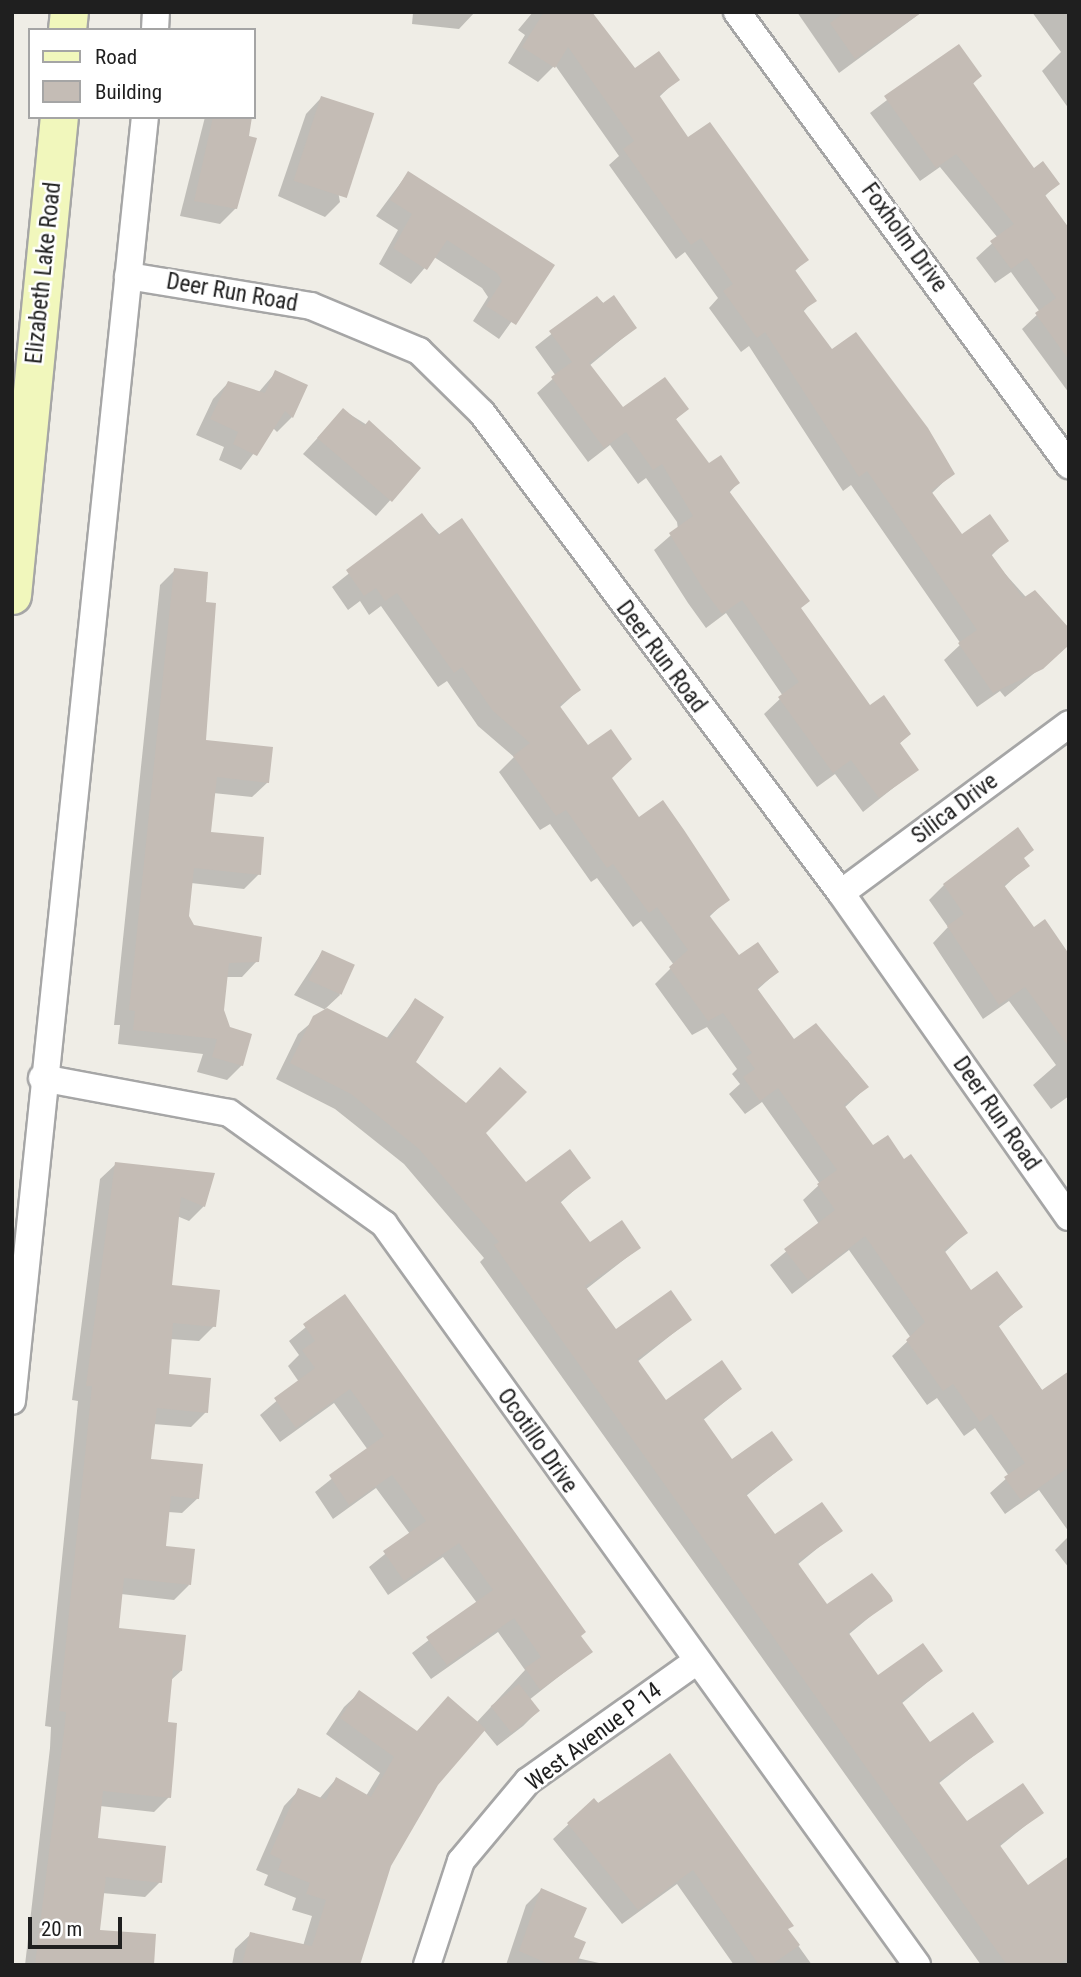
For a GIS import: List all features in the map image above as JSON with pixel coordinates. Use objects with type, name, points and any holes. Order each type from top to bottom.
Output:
[{"type":"main road","name":"Elizabeth Lake Road","points":[[12,595],[59,119]]},
{"type":"street","name":"Foxholm Drive","points":[[737,12],[1069,465]]},
{"type":"street","points":[[12,1402],[42,1078],[145,119]]},
{"type":"street","name":"Deer Run Road","points":[[128,276],[310,306],[419,351],[482,414],[841,893],[1069,1217]]},
{"type":"street","name":"Silica Drive","points":[[841,893],[1069,724]]},
{"type":"street","name":"Ocotillo Drive","points":[[42,1078],[229,1113],[384,1224],[694,1663],[917,1965]]},
{"type":"street","name":"West Avenue P 14","points":[[427,1965],[461,1861],[528,1781],[694,1663]]},
{"type":"building","points":[[544,12],[592,12],[635,68],[659,51],[680,80],[659,95],[688,137],[710,122],[809,260],[795,270],[817,301],[803,310],[832,349],[856,332],[928,428],[955,474],[931,491],[962,534],[990,514],[1009,541],[991,554],[1023,598],[1035,590],[1069,628],[1069,645],[1043,669],[993,693],[958,643],[977,630],[867,471],[859,477],[765,332],[757,338],[723,291],[733,284],[701,238],[691,245],[623,149],[634,141],[568,47],[555,68],[522,47]]},
{"type":"building","points":[[845,12],[922,12],[855,59],[830,23]]},
{"type":"building","points":[[959,44],[982,76],[973,83],[1034,168],[1043,161],[1060,184],[1045,195],[1069,228],[1069,360],[1035,313],[1056,298],[1027,258],[1011,269],[990,241],[1014,224],[956,154],[936,168],[884,96]]},
{"type":"building","points":[[321,96],[374,113],[347,198],[293,181]]},
{"type":"building","points":[[213,119],[252,119],[249,136],[257,138],[237,209],[194,201]]},
{"type":"building","points":[[408,171],[555,265],[516,325],[486,306],[502,281],[497,273],[447,240],[427,270],[393,248],[412,214],[390,200]]},
{"type":"building","points":[[614,295],[637,328],[589,363],[623,407],[665,377],[689,409],[676,419],[709,463],[721,455],[740,483],[729,491],[810,601],[801,608],[870,705],[884,695],[911,734],[900,743],[919,770],[879,798],[851,760],[833,773],[778,697],[799,682],[742,600],[722,614],[702,587],[669,533],[693,516],[662,464],[653,470],[626,432],[604,448],[551,377],[572,362],[549,331],[597,296],[603,303]]},
{"type":"building","points":[[275,370],[308,385],[293,418],[285,411],[257,456],[233,444],[238,432],[210,419],[228,381],[265,393]]},
{"type":"building","points":[[343,408],[364,426],[369,420],[421,468],[392,502],[317,438]]},
{"type":"building","points":[[422,513],[438,535],[462,518],[581,690],[559,705],[588,745],[611,729],[632,759],[612,778],[639,817],[663,800],[730,900],[709,915],[739,955],[758,942],[779,972],[757,988],[794,1039],[816,1023],[869,1087],[844,1105],[873,1145],[888,1135],[904,1159],[911,1154],[968,1233],[944,1250],[971,1290],[997,1271],[1023,1307],[998,1325],[1042,1390],[1069,1371],[1069,1467],[1021,1500],[1004,1477],[1025,1463],[991,1414],[980,1422],[953,1384],[943,1391],[906,1340],[925,1322],[865,1236],[808,1280],[784,1249],[835,1210],[817,1184],[837,1170],[778,1088],[760,1101],[743,1077],[755,1069],[746,1057],[752,1053],[723,1013],[708,1021],[669,967],[688,950],[657,907],[649,913],[613,864],[607,868],[566,810],[556,816],[513,756],[530,743],[493,711],[462,667],[454,673],[397,593],[385,601],[376,588],[364,596],[346,570]]},
{"type":"building","points":[[174,568],[208,572],[206,602],[216,603],[206,740],[273,747],[269,783],[217,777],[211,832],[264,837],[261,875],[194,868],[189,916],[194,925],[262,937],[259,962],[229,963],[224,1010],[230,1027],[252,1034],[243,1066],[212,1057],[217,1039],[133,1030],[135,1011],[129,1010]]},
{"type":"building","points":[[1018,827],[1034,850],[1024,858],[1030,866],[1004,885],[1034,927],[1045,919],[1069,954],[1069,1047],[1025,987],[999,1005],[947,926],[964,914],[943,884]]},
{"type":"building","points":[[322,950],[355,965],[341,995],[309,980]]},
{"type":"building","points":[[415,998],[444,1017],[416,1062],[466,1103],[500,1067],[527,1092],[486,1133],[526,1182],[570,1149],[591,1178],[560,1201],[590,1242],[622,1220],[641,1248],[585,1286],[616,1329],[671,1290],[692,1320],[637,1359],[666,1400],[722,1360],[742,1389],[703,1418],[732,1459],[772,1431],[793,1460],[746,1494],[775,1534],[822,1502],[843,1531],[797,1562],[827,1604],[872,1573],[891,1596],[893,1601],[848,1632],[878,1675],[923,1643],[943,1671],[901,1701],[930,1742],[973,1712],[994,1742],[938,1781],[967,1821],[1023,1783],[1044,1813],[999,1844],[1028,1885],[1069,1856],[1069,1957],[1058,1965],[1007,1965],[494,1245],[499,1242],[419,1149],[351,1094],[290,1063],[313,1016],[327,1008],[390,1039]]},
{"type":"building","points":[[115,1162],[215,1173],[205,1207],[181,1197],[172,1285],[220,1290],[216,1327],[173,1323],[169,1374],[211,1378],[208,1413],[157,1408],[151,1459],[203,1464],[199,1499],[171,1496],[166,1546],[195,1549],[191,1585],[124,1578],[119,1628],[186,1635],[182,1671],[173,1670],[168,1722],[177,1723],[171,1798],[103,1791],[98,1838],[166,1846],[162,1883],[106,1877],[100,1930],[156,1934],[154,1965],[35,1965],[66,1712],[59,1711],[92,1386],[86,1386]]},
{"type":"building","points":[[345,1294],[586,1632],[581,1636],[593,1652],[540,1690],[525,1668],[541,1657],[514,1618],[447,1665],[426,1637],[493,1590],[459,1543],[404,1581],[383,1551],[426,1521],[392,1475],[349,1505],[329,1475],[384,1436],[350,1389],[296,1428],[274,1398],[315,1368],[302,1350],[315,1341],[303,1324]]},
{"type":"building","points":[[519,1684],[540,1711],[512,1733],[491,1706]]},
{"type":"building","points":[[359,1690],[417,1731],[448,1696],[486,1729],[438,1785],[391,1866],[360,1965],[242,1965],[250,1932],[312,1946],[326,1900],[306,1894],[310,1883],[278,1870],[282,1860],[270,1854],[298,1788],[326,1800],[336,1777],[371,1797],[394,1757],[340,1718]]},
{"type":"building","points":[[670,1753],[794,1926],[788,1929],[800,1945],[771,1965],[759,1965],[693,1870],[638,1910],[567,1823],[594,1798],[598,1803]]},
{"type":"building","points":[[541,1888],[587,1908],[574,1937],[586,1942],[576,1965],[551,1965],[519,1951]]}]
